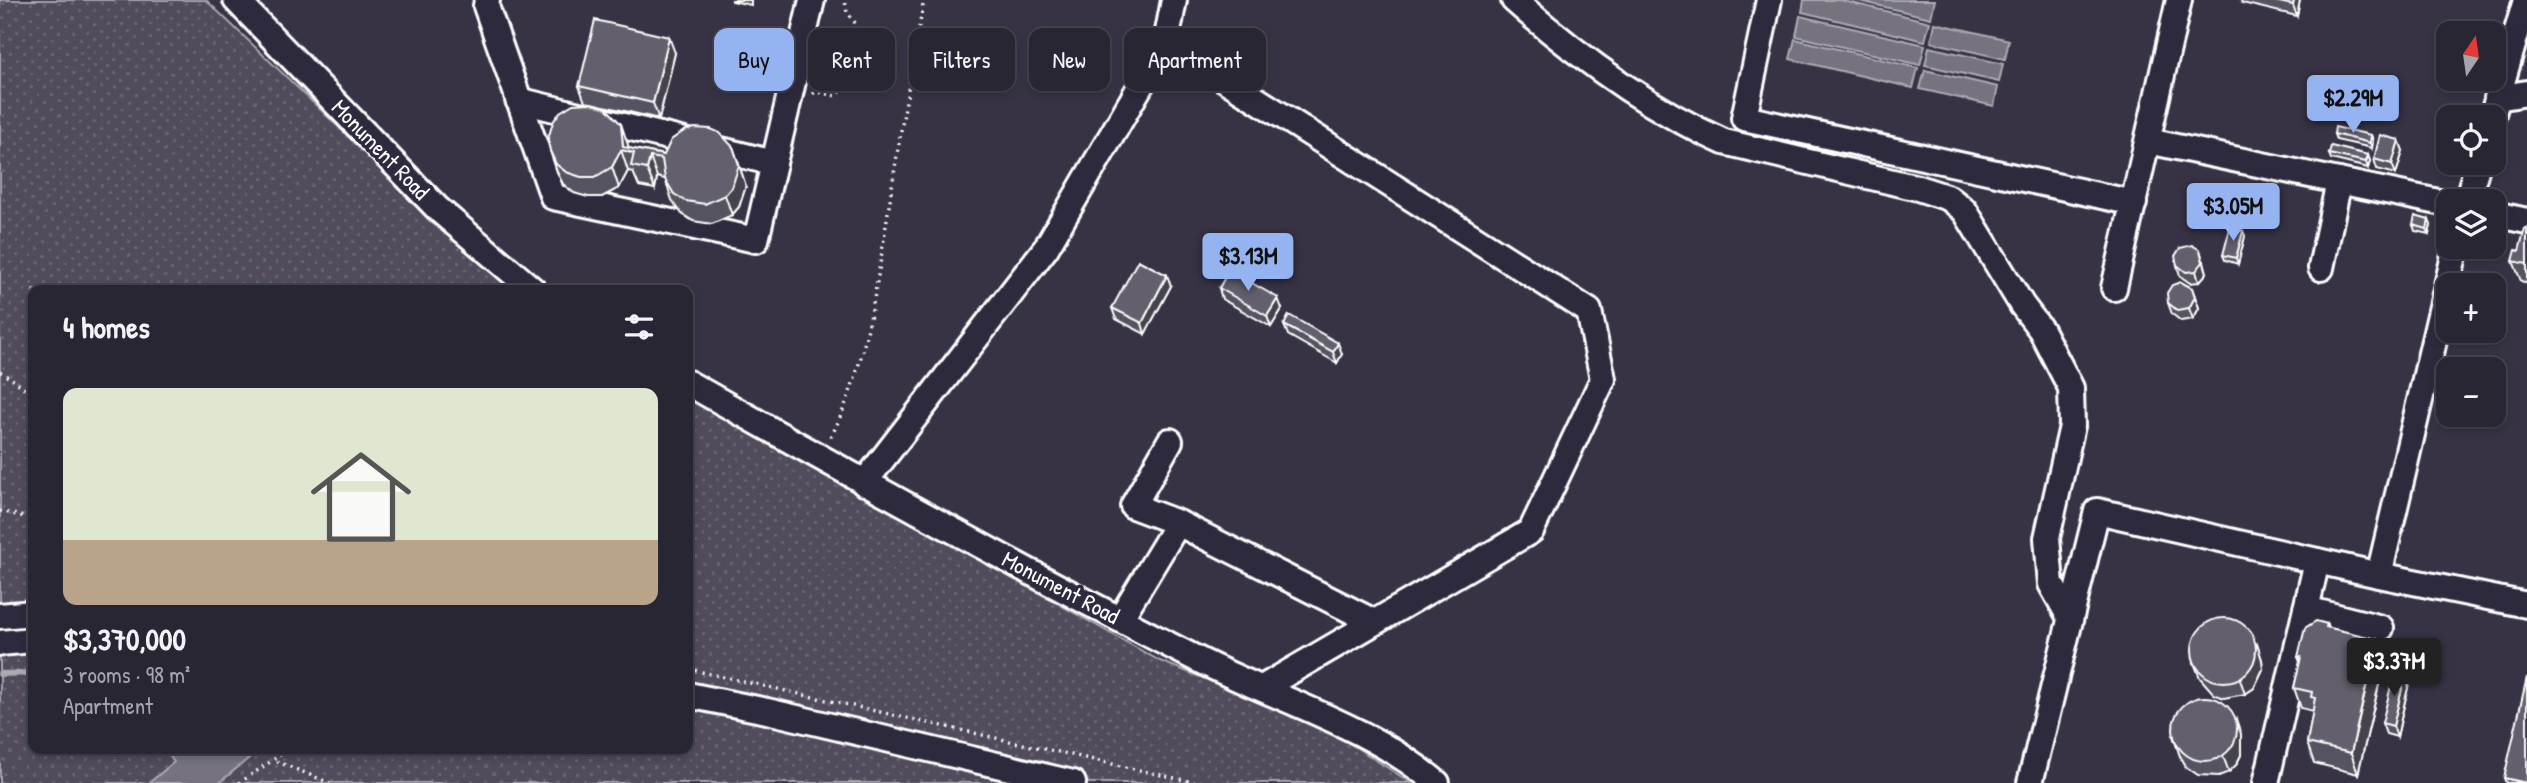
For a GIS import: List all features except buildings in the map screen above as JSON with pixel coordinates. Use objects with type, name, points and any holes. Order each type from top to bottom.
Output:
[{"type":"street","name":"Monument Road","points":[[236,0],[438,209],[527,285]]},
{"type":"street","points":[[487,0],[486,6],[553,197],[756,240],[811,0]]},
{"type":"street","points":[[1169,28],[1174,0]]},
{"type":"street","points":[[1514,0],[1622,85],[1706,134],[1734,144],[1918,188],[1949,198],[1965,211],[2022,305],[2041,330],[2071,388],[2072,426],[2047,538],[2051,584],[2070,618]]},
{"type":"street","points":[[1769,0],[1744,118],[2134,203]]},
{"type":"street","points":[[2114,288],[2179,0]]},
{"type":"street","points":[[2495,105],[2526,0]]},
{"type":"street","points":[[864,483],[1046,248],[1137,91]]},
{"type":"street","points":[[1243,91],[1589,311],[1603,379],[1531,531],[1262,688]]},
{"type":"street","points":[[2501,105],[2527,93]]},
{"type":"street","points":[[518,100],[774,163]]},
{"type":"street","points":[[2148,141],[2436,201]]},
{"type":"street","points":[[2321,268],[2339,181]]},
{"type":"street","points":[[2506,217],[2527,221]]},
{"type":"street","points":[[2379,575],[2453,259]]},
{"type":"street","name":"Monument Road","points":[[693,386],[864,483],[1120,619],[1200,660],[1349,726],[1416,765],[1437,783]]},
{"type":"street","points":[[1170,440],[1133,506],[1178,523],[1374,622]]},
{"type":"street","points":[[2030,783],[2097,511],[2379,575],[2527,605]]},
{"type":"street","points":[[1120,619],[1178,523]]},
{"type":"street","points":[[2266,783],[2317,561]]},
{"type":"street","points":[[2306,609],[2381,628]]},
{"type":"street","points":[[0,616],[28,613]]},
{"type":"street","points":[[0,643],[28,640]]},
{"type":"street","points":[[693,696],[1073,783]]},
{"type":"path","points":[[811,97],[815,92],[836,96],[846,86],[860,33],[847,13],[845,0]]},
{"type":"path","points":[[820,458],[842,414],[859,367],[870,322],[924,0]]},
{"type":"path","points":[[0,372],[28,392]]},
{"type":"path","points":[[0,511],[28,518]]},
{"type":"path","points":[[693,670],[1197,783]]},
{"type":"path","points":[[239,783],[280,754]]},
{"type":"path","points":[[273,760],[330,783]]},
{"type":"shaded area","points":[[0,0],[206,0],[371,158],[518,285],[28,285],[28,754],[693,754],[693,399],[1160,661],[1322,725],[1411,783],[0,783]]},
{"type":"shaded area","points":[[1804,0],[1840,0],[1930,22],[1925,41],[1802,12]]},
{"type":"shaded area","points":[[1855,0],[1935,0],[1931,18]]},
{"type":"shaded area","points":[[1800,16],[1925,45],[1920,65],[1796,36]]},
{"type":"shaded area","points":[[1935,23],[2009,40],[2005,59],[1931,42]]},
{"type":"shaded area","points":[[1795,39],[1918,68],[1913,88],[1790,59]]},
{"type":"shaded area","points":[[1929,47],[2003,64],[1999,82],[1925,65]]},
{"type":"shaded area","points":[[1925,70],[1998,87],[1994,106],[1920,89]]},
{"type":"shaded area","points":[[168,754],[254,754],[219,783],[149,783],[174,762]]},
{"type":"waterway","points":[[0,674],[28,673]]}]
